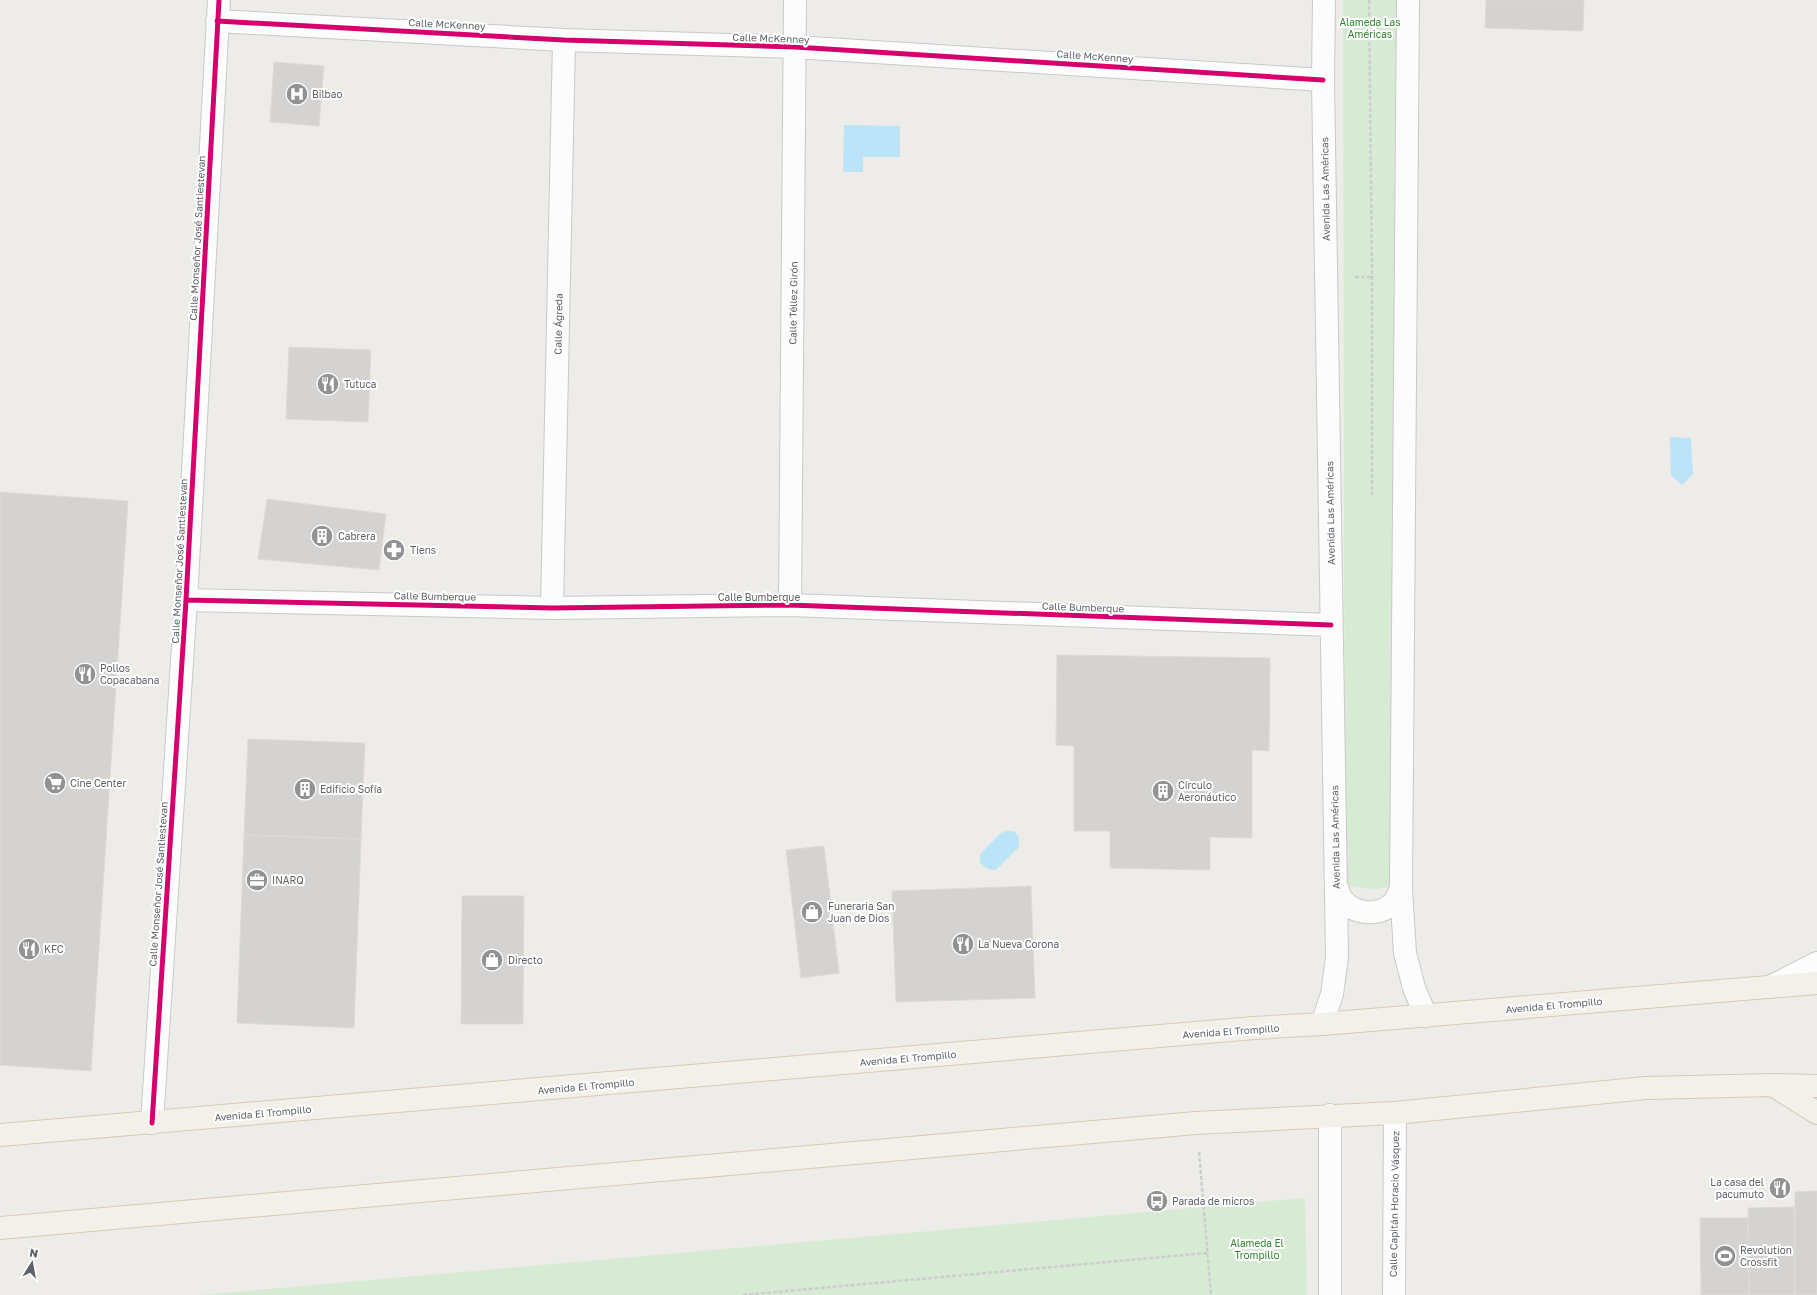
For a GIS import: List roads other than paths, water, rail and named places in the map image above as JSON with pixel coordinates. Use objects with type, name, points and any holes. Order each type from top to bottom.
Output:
[{"type":"main road","name":"Avenida El Trompillo","points":[[0,1135],[1254,1028],[1426,1016],[1817,983]]},
{"type":"main road","points":[[1773,1085],[1817,1113]]},
{"type":"main road","points":[[0,1228],[1196,1123],[1264,1121],[1330,1115],[1395,1113],[1646,1088],[1773,1085],[1817,1086]]},
{"type":"street","name":"Calle Téllez Girón","points":[[790,605],[795,0]]},
{"type":"street","name":"Avenida Las Américas","points":[[1322,1024],[1332,994],[1337,957],[1323,80],[1324,0]]},
{"type":"street","points":[[1408,0],[1401,888],[1405,953],[1414,988],[1426,1016]]},
{"type":"street","name":"Calle McKenney","points":[[218,11],[564,40],[795,47],[1323,80]]},
{"type":"street","name":"Calle Monseñor José Santiestevan","points":[[152,1123],[186,600],[218,11]]},
{"type":"street","name":"Calle Ágreda","points":[[552,608],[564,40]]},
{"type":"street","name":"Calle Bumberque","points":[[186,600],[552,608],[790,605],[1331,625]]},
{"type":"street","points":[[1336,884],[1342,899],[1353,909],[1367,913],[1382,910],[1394,902],[1401,888]]},
{"type":"street","points":[[1770,987],[1817,963]]},
{"type":"street","name":"Calle Capitán Horacio Vásquez","points":[[1394,1295],[1395,1113]]},
{"type":"street","points":[[1330,1115],[1330,1295]]},
{"type":"water","points":[[844,125],[900,126],[900,157],[863,157],[863,172],[843,172]]},
{"type":"water","points":[[1670,437],[1691,438],[1693,474],[1682,485],[1671,475]]},
{"type":"water","points":[[1014,831],[1019,837],[1019,847],[996,870],[991,870],[980,862],[980,854],[1001,833]]},
{"type":"place","name":"Bilbao","points":[[297,94]]},
{"type":"place","name":"Tutuca","points":[[328,384]]},
{"type":"place","name":"Cabrera","points":[[322,536]]},
{"type":"place","name":"Tiens","points":[[394,550]]},
{"type":"place","name":"Pollos Copacabana","points":[[85,674]]},
{"type":"place","name":"Cine Center","points":[[55,783]]},
{"type":"place","name":"Edificio Sofía","points":[[305,789]]},
{"type":"place","name":"Círculo Aeronáutico","points":[[1163,791]]},
{"type":"place","name":"INARQ","points":[[257,880]]},
{"type":"place","name":"Funeraria San Juan de Dios","points":[[812,912]]},
{"type":"place","name":"La Nueva Corona","points":[[963,944]]},
{"type":"place","name":"KFC","points":[[29,949]]},
{"type":"place","name":"Directo","points":[[492,960]]},
{"type":"place","name":"La casa del pacumuto","points":[[1780,1188]]},
{"type":"place","name":"Parada de micros","points":[[1157,1201]]},
{"type":"place","name":"Revolution Crossfit","points":[[1725,1256]]},
{"type":"park label","name":"Alameda Las Américas","points":[[1370,28]]},
{"type":"park label","name":"Alameda El Trompillo","points":[[1257,1248]]}]
